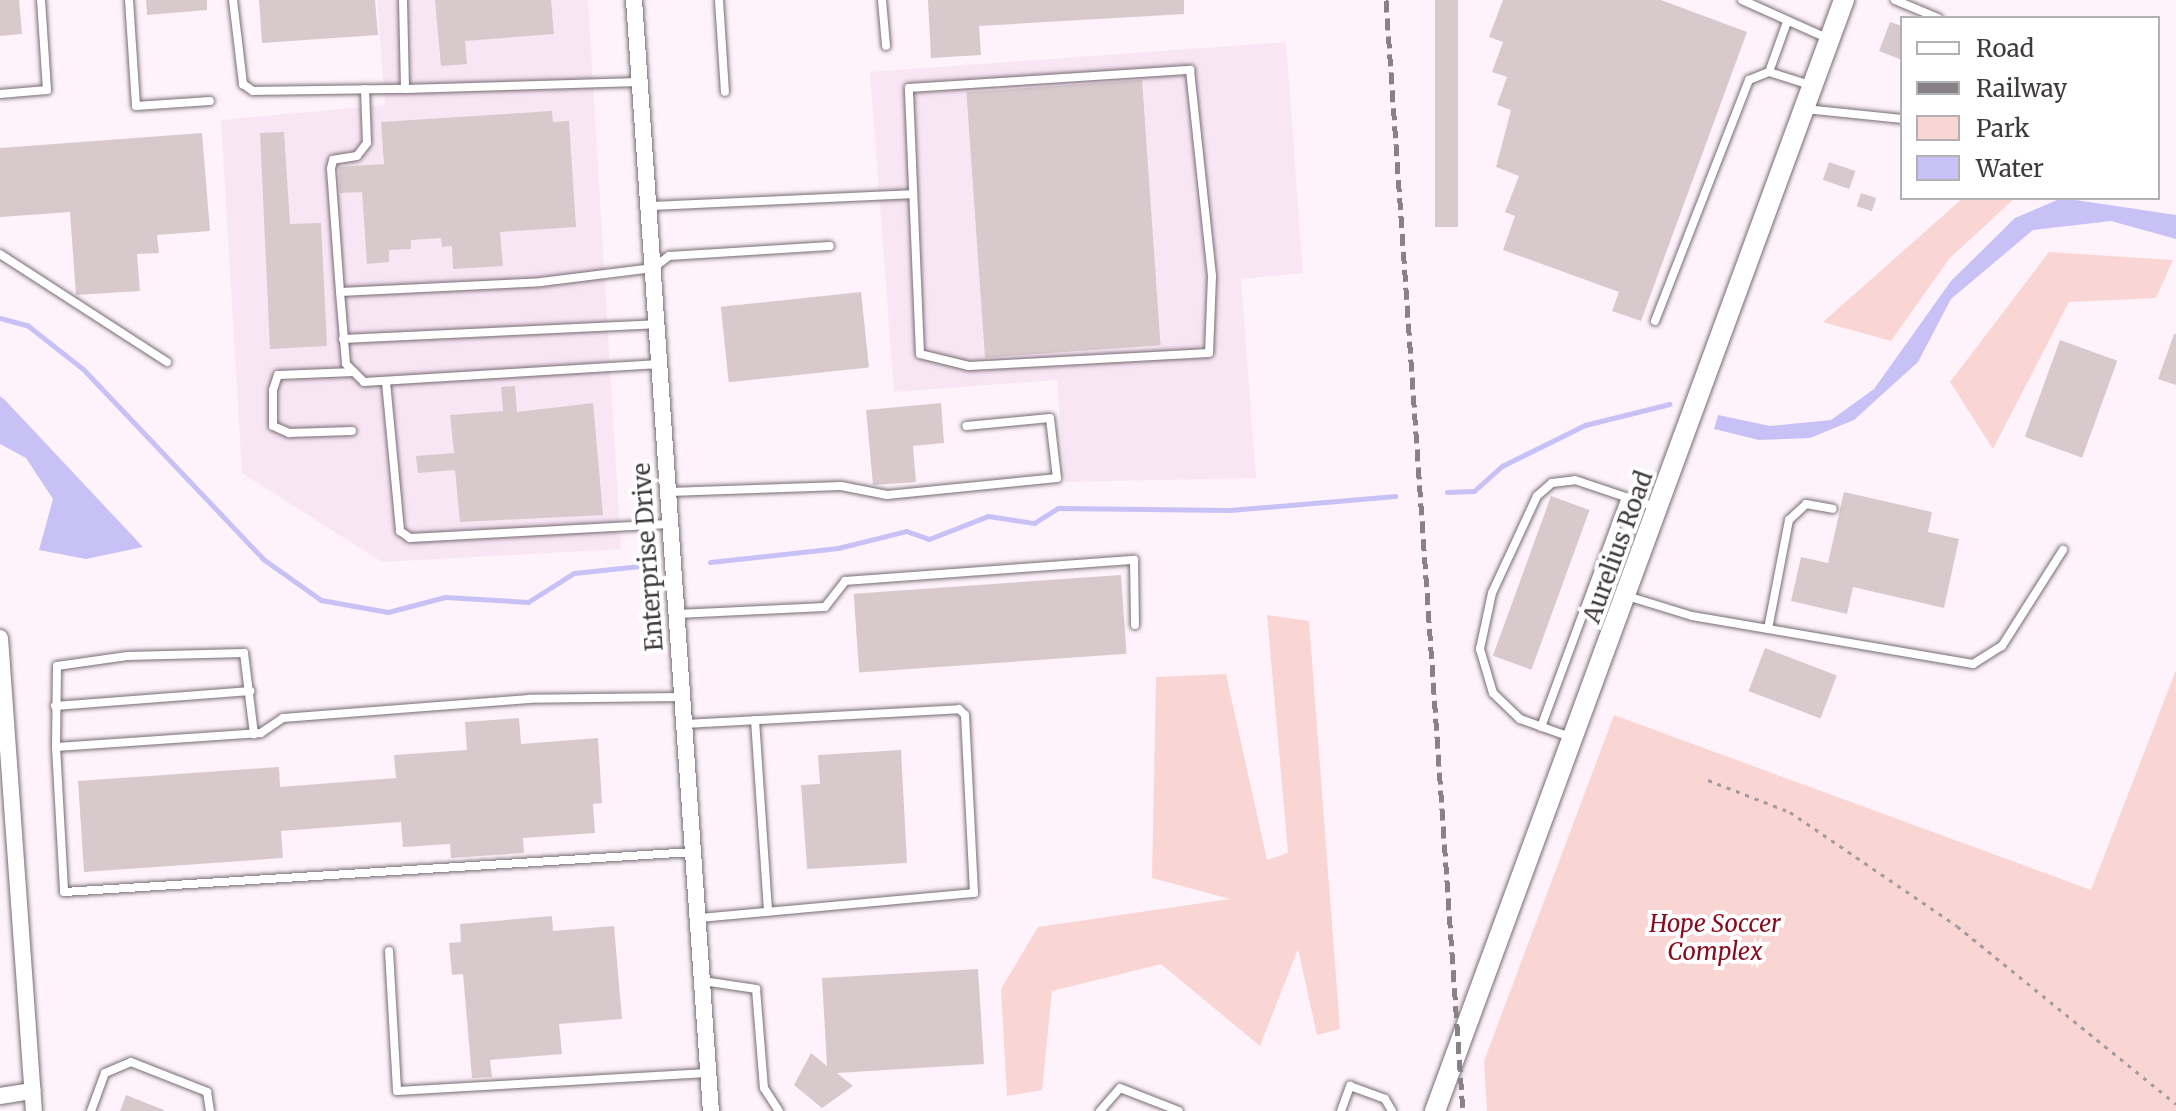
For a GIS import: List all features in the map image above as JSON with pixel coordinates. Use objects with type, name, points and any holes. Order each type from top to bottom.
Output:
[{"type":"street","name":"Enterprise Drive","points":[[634,0],[711,1111]]},
{"type":"street","name":"Aurelius Road","points":[[1435,1111],[1660,508],[1844,0]]},
{"type":"street","points":[[0,638],[34,1111]]},
{"type":"street","points":[[0,1096],[33,1091]]},
{"type":"lane","points":[[0,94],[47,90],[41,0]]},
{"type":"lane","points":[[129,0],[136,106],[210,101]]},
{"type":"lane","points":[[233,0],[243,84],[253,91],[639,82]]},
{"type":"lane","points":[[403,0],[405,89]]},
{"type":"lane","points":[[719,0],[725,92]]},
{"type":"lane","points":[[882,0],[886,46]]},
{"type":"lane","points":[[1742,0],[1830,39]]},
{"type":"lane","points":[[1895,0],[1933,16]]},
{"type":"lane","points":[[1769,72],[1787,22]]},
{"type":"lane","points":[[1190,70],[1212,276],[1209,353],[969,366],[920,354],[912,194],[906,92],[914,85],[1190,70]]},
{"type":"lane","points":[[1655,321],[1749,80],[1769,72],[1813,86]]},
{"type":"lane","points":[[365,89],[367,143],[357,156],[333,160],[331,169],[343,339],[354,372],[364,382],[659,364]]},
{"type":"lane","points":[[1805,109],[1900,119]]},
{"type":"lane","points":[[650,206],[912,194]]},
{"type":"lane","points":[[340,292],[653,268],[669,256],[830,246]]},
{"type":"lane","points":[[0,254],[167,362]]},
{"type":"lane","points":[[343,339],[656,324]]},
{"type":"lane","points":[[352,431],[289,433],[273,426],[273,390],[278,375],[354,372]]},
{"type":"lane","points":[[386,382],[400,531],[410,538],[670,524]]},
{"type":"lane","points":[[669,492],[841,486],[887,495],[1057,478],[1050,418],[966,426]]},
{"type":"lane","points":[[1574,738],[1520,719],[1493,693],[1480,649],[1492,593],[1537,496],[1552,483],[1575,480],[1660,508]]},
{"type":"lane","points":[[1541,727],[1626,497]]},
{"type":"lane","points":[[1768,629],[1789,520],[1806,504],[1833,509]]},
{"type":"lane","points":[[1627,596],[1768,629],[1973,664],[2002,646],[2063,550]]},
{"type":"lane","points":[[676,614],[825,607],[845,581],[1134,560],[1135,625]]},
{"type":"lane","points":[[254,734],[247,657],[238,651],[63,661],[55,706],[64,892],[694,852]]},
{"type":"lane","points":[[55,706],[250,691]]},
{"type":"lane","points":[[56,747],[254,734],[283,718],[529,699],[682,697]]},
{"type":"lane","points":[[685,724],[959,709],[965,715],[974,893],[698,918]]},
{"type":"lane","points":[[755,720],[768,912]]},
{"type":"lane","points":[[389,951],[397,1091],[707,1073]]},
{"type":"lane","points":[[702,981],[756,989],[764,1088],[779,1111]]},
{"type":"lane","points":[[91,1111],[105,1073],[131,1062],[207,1092],[210,1111]]},
{"type":"lane","points":[[1341,1111],[1350,1086],[1385,1099],[1392,1111]]},
{"type":"lane","points":[[1100,1111],[1120,1088],[1179,1111]]},
{"type":"path","points":[[1708,780],[1790,812],[1957,926],[2176,1104]]},
{"type":"shaded area","points":[[377,0],[588,0],[621,549],[382,562],[242,473],[221,120],[385,105]]},
{"type":"shaded area","points":[[1286,42],[1303,273],[1241,279],[1256,478],[1065,482],[1057,380],[894,392],[870,72]]},
{"type":"green space","points":[[1961,200],[2013,200],[1949,259],[1891,341],[1823,322]]},
{"type":"green space","points":[[2049,252],[2173,260],[2156,298],[2069,302],[1993,449],[1950,382]]},
{"type":"green space","points":[[1267,615],[1309,621],[1340,1029],[1317,1035],[1298,949],[1260,1046],[1161,964],[1052,991],[1042,1090],[1007,1096],[1001,989],[1038,927],[1230,899],[1152,878],[1156,677],[1226,674],[1267,860],[1288,853]]},
{"type":"green space","name":"Hope Soccer Complex","points":[[2176,670],[2176,1111],[1487,1111],[1484,1061],[1614,715],[2091,890]]},
{"type":"water","points":[[2057,200],[2075,200],[2176,215],[2176,239],[2111,221],[2033,230],[1951,299],[1918,362],[1854,420],[1810,438],[1759,440],[1714,429],[1718,415],[1770,426],[1831,420],[1874,389],[1951,281],[2015,218]]},
{"type":"water","points":[[0,396],[143,547],[86,559],[39,550],[53,499],[26,458],[0,444]]},
{"type":"building","points":[[0,0],[19,0],[22,34],[0,36]]},
{"type":"building","points":[[146,0],[207,0],[207,10],[147,15]]},
{"type":"building","points":[[259,0],[375,0],[378,35],[262,43]]},
{"type":"building","points":[[435,0],[551,0],[554,34],[465,41],[467,64],[441,66]]},
{"type":"building","points":[[928,0],[1184,0],[1184,14],[979,26],[981,55],[931,58]]},
{"type":"building","points":[[1435,0],[1458,0],[1458,227],[1435,227]]},
{"type":"building","points":[[1503,0],[1661,0],[1747,32],[1641,321],[1612,311],[1619,292],[1503,250],[1515,216],[1505,212],[1519,176],[1496,167],[1511,110],[1497,105],[1507,77],[1492,72],[1503,42],[1489,37]]},
{"type":"building","points":[[1890,22],[1900,25],[1900,59],[1879,51]]},
{"type":"building","points":[[1142,80],[1161,345],[985,358],[966,92]]},
{"type":"building","points":[[552,111],[553,122],[569,121],[576,227],[500,232],[503,266],[453,269],[452,246],[442,247],[441,238],[411,240],[411,249],[389,250],[389,262],[367,264],[362,192],[340,193],[339,167],[384,164],[381,122]]},
{"type":"building","points":[[284,132],[290,224],[321,223],[327,346],[270,349],[260,133]]},
{"type":"building","points":[[202,133],[210,231],[157,235],[159,253],[137,254],[140,291],[76,295],[70,212],[0,217],[0,148]]},
{"type":"building","points":[[1829,162],[1855,171],[1849,189],[1823,180]]},
{"type":"building","points":[[1861,193],[1876,198],[1872,211],[1857,206]]},
{"type":"building","points":[[861,292],[869,368],[729,382],[721,307]]},
{"type":"building","points":[[2176,334],[2176,385],[2158,379]]},
{"type":"building","points":[[2060,340],[2117,361],[2082,458],[2025,437]]},
{"type":"building","points":[[515,386],[517,412],[593,403],[603,515],[460,522],[455,470],[418,473],[416,456],[454,453],[450,415],[503,411],[501,387]]},
{"type":"building","points":[[941,403],[944,443],[913,446],[916,482],[873,485],[866,410]]},
{"type":"building","points":[[1844,492],[1932,512],[1928,532],[1959,539],[1944,608],[1853,587],[1847,614],[1791,601],[1801,557],[1828,563]]},
{"type":"building","points":[[1551,496],[1590,510],[1531,670],[1493,656]]},
{"type":"building","points":[[1121,575],[1127,654],[859,673],[854,594]]},
{"type":"building","points":[[1765,648],[1837,676],[1820,719],[1749,691]]},
{"type":"building","points":[[519,718],[521,744],[598,738],[602,803],[593,804],[595,833],[523,838],[524,853],[451,858],[450,844],[403,847],[401,822],[281,831],[283,858],[84,872],[78,781],[279,767],[280,787],[396,778],[394,755],[467,750],[465,722]]},
{"type":"building","points":[[901,750],[907,863],[807,869],[801,785],[820,784],[818,755]]},
{"type":"building","points":[[552,916],[553,931],[614,926],[622,1019],[559,1024],[562,1054],[490,1060],[492,1077],[472,1078],[463,974],[452,975],[449,943],[461,942],[460,924]]},
{"type":"building","points":[[978,969],[984,1064],[837,1073],[853,1086],[822,1108],[794,1085],[811,1053],[827,1066],[822,978]]},
{"type":"building","points":[[126,1095],[164,1110],[164,1111],[120,1111]]},
{"type":"waterway","points":[[1925,325],[1942,298]]},
{"type":"waterway","points":[[0,318],[27,325],[83,369],[263,559],[321,600],[388,612],[445,597],[528,602],[574,573],[650,565]]},
{"type":"waterway","points":[[1447,492],[1474,491],[1502,466],[1585,425],[1669,404]]},
{"type":"waterway","points":[[710,562],[838,548],[906,531],[929,539],[988,516],[1034,523],[1058,508],[1230,510],[1395,496]]},
{"type":"railway","points":[[1386,0],[1463,1111]]}]
